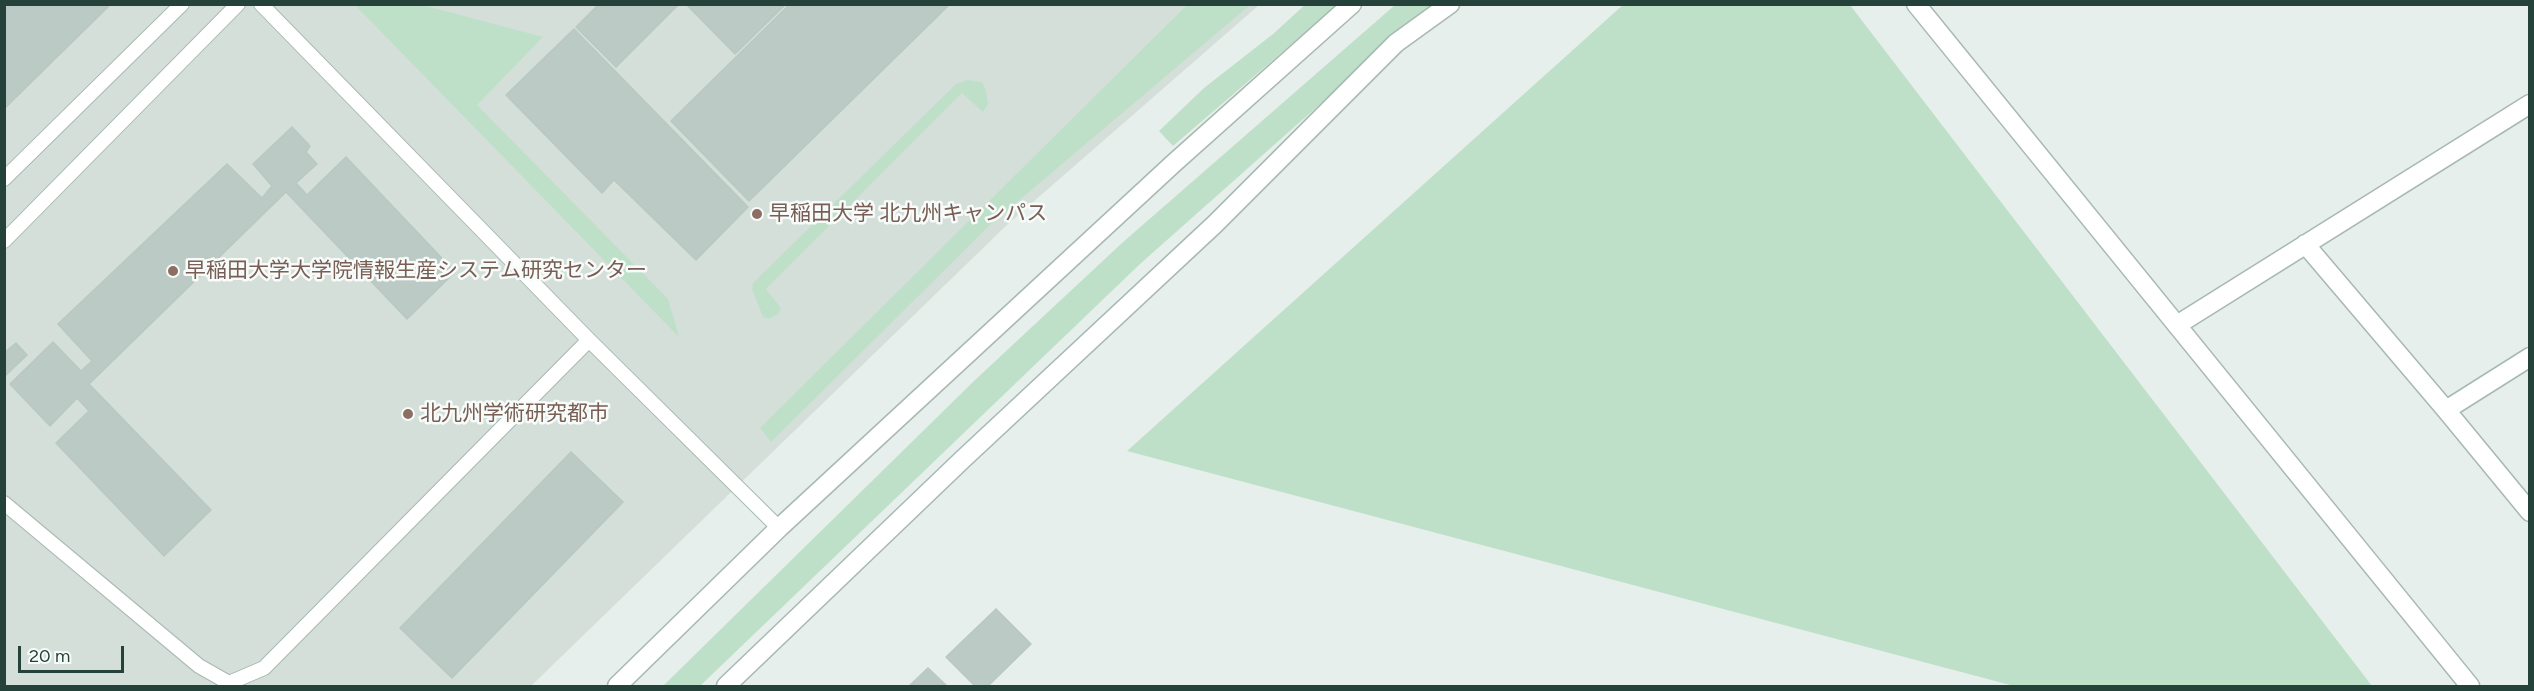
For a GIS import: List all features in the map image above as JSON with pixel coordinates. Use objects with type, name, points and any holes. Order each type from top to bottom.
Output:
[{"type":"street","points":[[617,687],[779,528],[1174,163],[1352,4]]},
{"type":"street","points":[[726,687],[963,459],[1215,224],[1396,43],[1450,4]]},
{"type":"street","points":[[1916,4],[2470,687]]},
{"type":"street","points":[[2177,324],[2529,104]]},
{"type":"street","points":[[2306,244],[2529,512]]},
{"type":"street","points":[[2446,410],[2529,357]]},
{"type":"lane","points":[[4,178],[182,4]]},
{"type":"lane","points":[[4,242],[238,4]]},
{"type":"lane","points":[[261,4],[589,340],[779,528]]},
{"type":"lane","points":[[4,503],[199,666],[229,683],[264,668],[589,340]]},
{"type":"shaded area","name":"北九州学術研究都市","points":[[4,5],[1259,5],[1009,223],[531,686],[5,686]]},
{"type":"green space","points":[[1306,4],[1337,5],[1173,146],[1159,131],[1204,88],[1273,34]]},
{"type":"green space","points":[[1624,4],[1850,5],[2372,686],[2014,686],[1127,451]]},
{"type":"green space","points":[[355,5],[423,5],[543,37],[477,105],[668,299],[679,337]]},
{"type":"green space","points":[[1187,5],[1250,5],[991,224],[771,442],[760,428]]},
{"type":"green space","points":[[1395,5],[1441,5],[1363,66],[1140,264],[700,686],[663,686],[974,381],[1122,243]]},
{"type":"green space","points":[[967,80],[982,82],[986,90],[988,104],[983,112],[962,93],[766,289],[781,308],[778,314],[769,319],[763,317],[752,289],[753,283],[956,84]]},
{"type":"building","points":[[4,4],[111,4],[4,109]]},
{"type":"building","points":[[599,4],[679,4],[616,67],[576,27]]},
{"type":"building","points":[[686,4],[786,4],[735,54]]},
{"type":"building","points":[[790,4],[950,4],[749,201],[671,121]]},
{"type":"building","points":[[574,29],[748,207],[696,260],[614,180],[602,193],[506,95]]},
{"type":"building","points":[[292,127],[310,146],[306,152],[317,164],[296,183],[307,195],[346,157],[455,272],[407,319],[286,192],[89,384],[211,510],[164,556],[56,443],[89,411],[77,398],[50,426],[10,384],[53,342],[81,371],[92,361],[58,324],[227,164],[262,198],[272,186],[253,164]]},
{"type":"building","points":[[16,343],[27,355],[4,377],[4,353]]},
{"type":"building","points":[[571,452],[623,502],[452,678],[400,628]]},
{"type":"building","points":[[996,609],[1031,644],[988,686],[975,686],[946,657]]},
{"type":"building","points":[[928,668],[947,686],[909,686]]},
{"type":"place","name":"早稲田大学 北九州キャンパス","points":[[757,214]]},
{"type":"place","name":"早稲田大学大学院情報生産システム研究センター","points":[[173,271]]},
{"type":"place","name":"北九州学術研究都市","points":[[408,414]]}]
